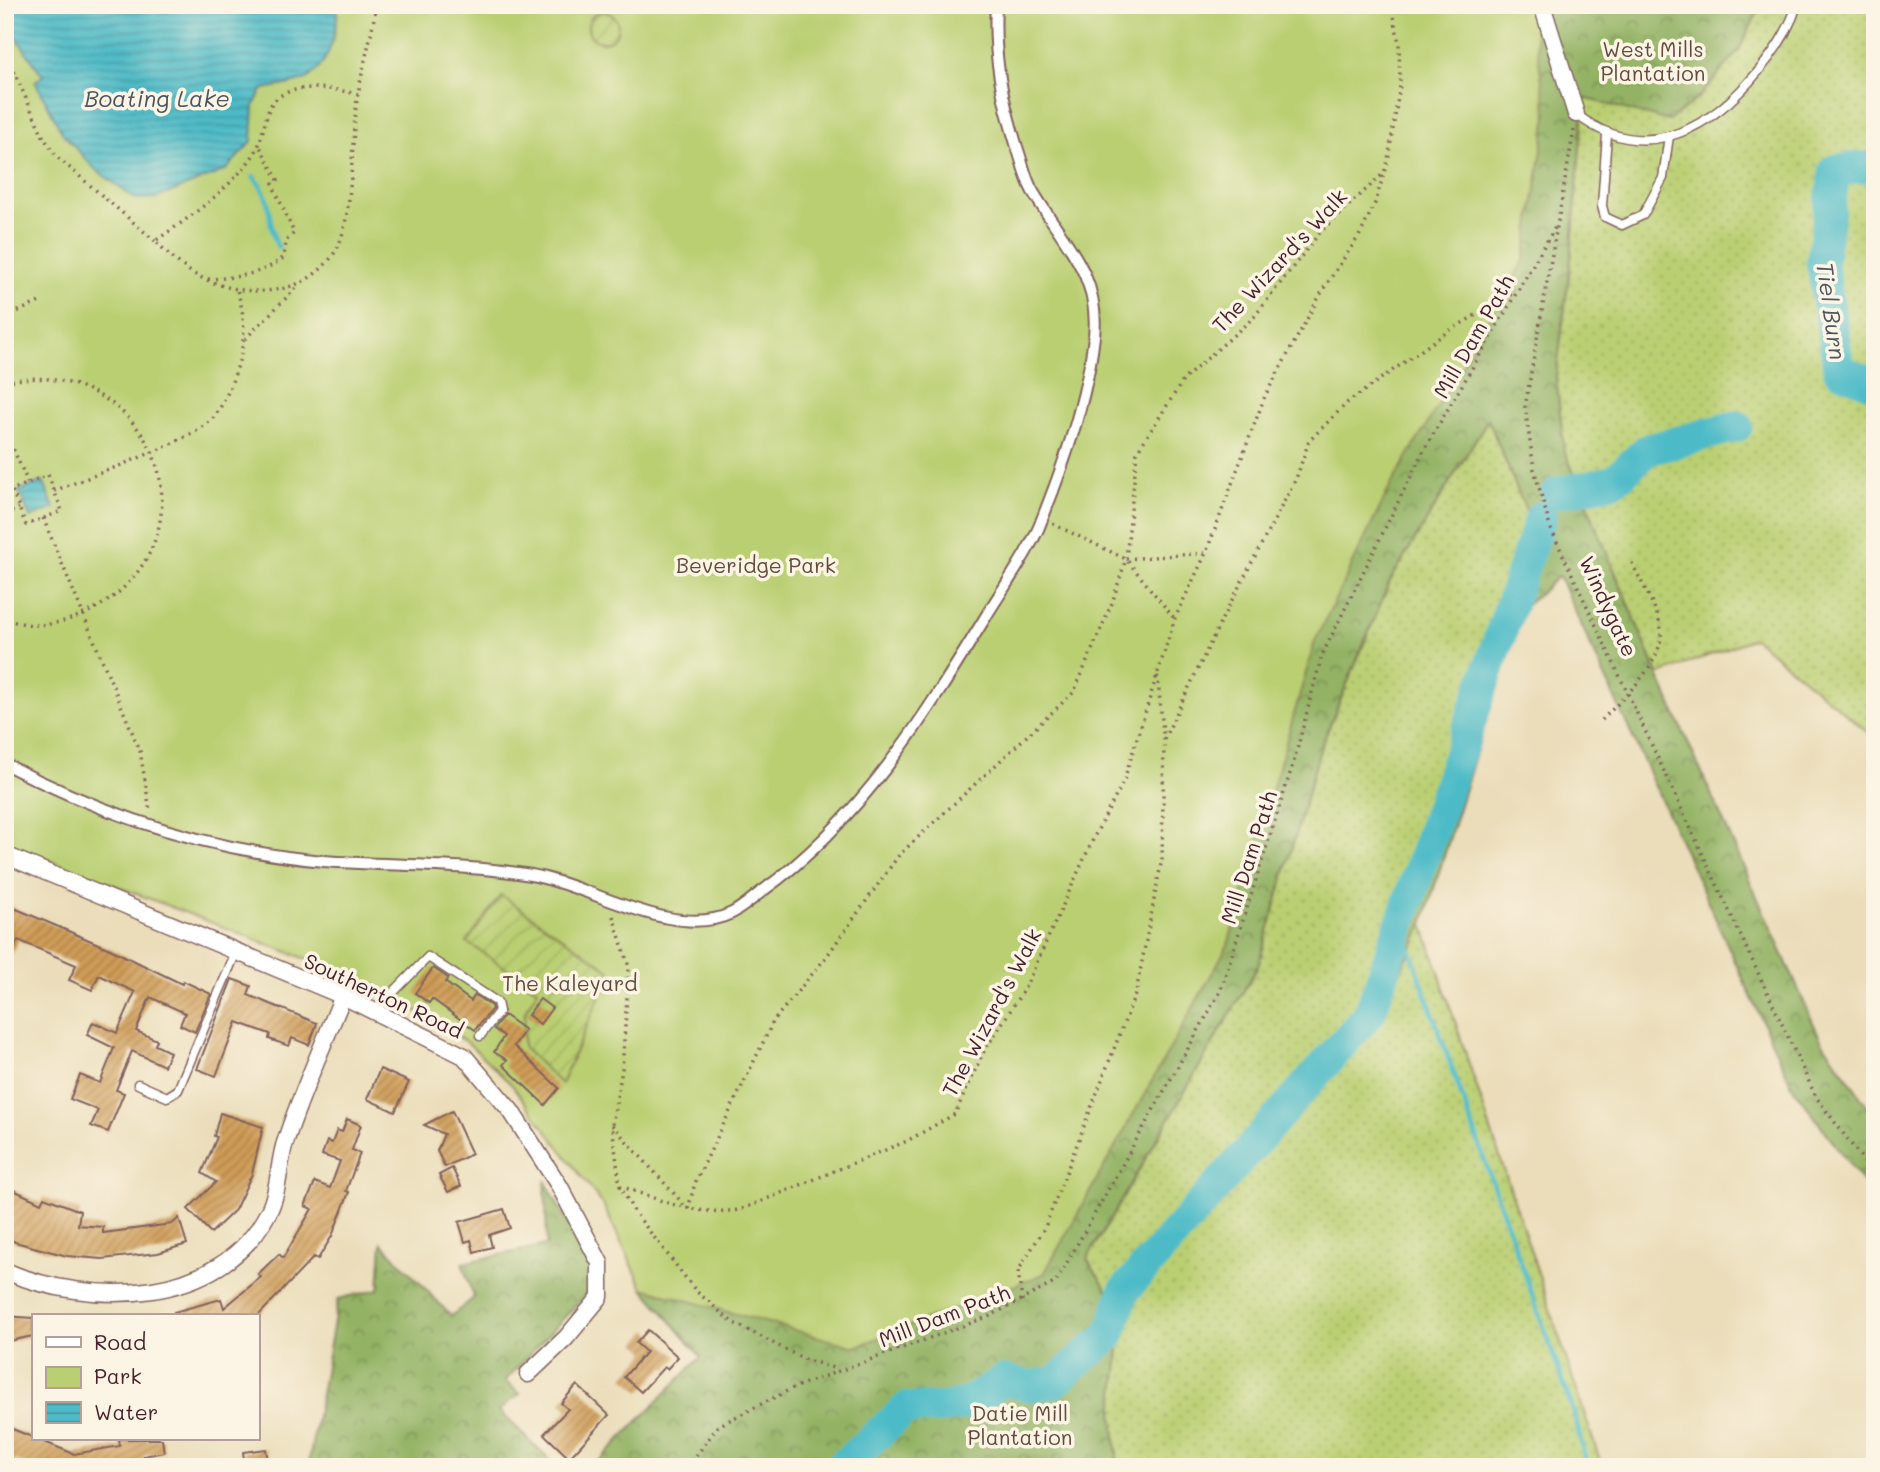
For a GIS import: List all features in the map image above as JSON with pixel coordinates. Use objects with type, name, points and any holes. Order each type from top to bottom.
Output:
[{"type":"street","points":[[5,764],[67,796],[152,827],[213,843],[317,860],[529,874],[570,884],[606,899],[664,916],[702,921],[732,913],[790,872],[845,816],[921,724],[1037,532],[1081,403],[1095,331],[1086,271],[1030,186],[1001,95],[996,67],[996,5]]},
{"type":"street","points":[[1542,5],[1576,114]]},
{"type":"street","name":"Southerton Road","points":[[5,855],[343,996],[464,1056],[511,1111],[560,1187],[600,1263],[600,1297],[566,1338],[528,1374]]},
{"type":"street","points":[[5,1272],[60,1289],[119,1294],[184,1283],[209,1273],[233,1256],[253,1236],[268,1213],[284,1147],[343,996]]},
{"type":"lane","points":[[1576,114],[1607,134],[1633,139],[1668,136],[1698,127],[1729,105],[1764,65],[1791,24],[1797,5]]},
{"type":"lane","points":[[1607,134],[1602,206],[1605,217],[1622,225],[1643,215],[1663,178],[1668,136]]},
{"type":"lane","points":[[138,1084],[167,1097],[178,1090],[236,952]]},
{"type":"lane","points":[[374,1012],[428,957],[497,1002],[499,1011],[480,1036]]},
{"type":"path","points":[[246,339],[335,251],[351,176],[358,94],[376,5]]},
{"type":"path","name":"The Wizard's Walk","points":[[620,1186],[688,1209],[712,1214],[740,1210],[907,1141],[955,1114],[983,1053],[1026,986],[1095,835],[1123,783],[1156,670],[1175,618],[1206,553],[1265,396],[1324,288],[1361,233],[1384,172],[1399,85],[1399,43],[1392,5]]},
{"type":"path","points":[[5,52],[44,138],[57,157],[186,268],[206,279],[237,290],[273,292],[300,284]]},
{"type":"path","points":[[155,241],[220,190],[253,156],[272,102],[284,94],[324,88],[358,94]]},
{"type":"path","name":"Windygate","points":[[1576,114],[1525,407],[1534,468],[1550,527],[1816,1097],[1875,1175]]},
{"type":"path","points":[[206,279],[248,274],[277,262],[284,257],[286,241],[294,233],[275,190],[273,183],[278,180],[272,164],[259,145]]},
{"type":"path","name":"The Wizard's Walk","points":[[688,1209],[695,1183],[774,1020],[824,960],[899,855],[1074,692],[1112,603],[1126,559],[1136,452],[1184,379],[1254,317],[1321,231],[1384,172]]},
{"type":"path","name":"Mill Dam Path","points":[[688,1467],[718,1426],[839,1369],[904,1348],[1022,1302],[1056,1282],[1220,992],[1294,761],[1322,655],[1425,448],[1557,225]]},
{"type":"path","points":[[54,491],[193,434],[213,418],[230,390],[246,339],[245,315],[237,290]]},
{"type":"path","points":[[1164,741],[1217,629],[1296,479],[1309,441],[1348,402],[1447,332],[1518,290]]},
{"type":"path","points":[[5,317],[42,301]]},
{"type":"path","points":[[5,382],[29,376],[72,381],[111,400],[140,431],[158,471],[161,514],[149,555],[124,590],[82,617],[40,625],[5,620]]},
{"type":"path","points":[[5,430],[28,483]]},
{"type":"path","points":[[48,475],[62,510],[26,525],[12,490],[28,483],[48,475]]},
{"type":"path","points":[[5,514],[19,508]]},
{"type":"path","points":[[43,518],[140,751],[152,827]]},
{"type":"path","points":[[1041,519],[1126,559],[1175,618]]},
{"type":"path","points":[[1126,559],[1206,553]]},
{"type":"path","points":[[1602,720],[1643,675],[1657,651],[1661,629],[1632,563]]},
{"type":"path","points":[[1022,1302],[1018,1271],[1045,1227],[1136,992],[1162,859],[1164,741],[1156,670]]},
{"type":"path","points":[[606,899],[629,967],[622,1070],[612,1125],[620,1186],[633,1210],[696,1291],[732,1322],[804,1359],[839,1369]]},
{"type":"path","points":[[612,1125],[688,1209]]},
{"type":"green space","name":"Beveridge Park","points":[[5,5],[1531,5],[1547,116],[1525,259],[1391,485],[1315,641],[1228,945],[1044,1274],[855,1347],[643,1288],[604,1206],[511,1084],[469,1044],[376,986],[5,843]]},
{"type":"green space","points":[[1377,5],[1761,5],[1738,52],[1699,97],[1669,121],[1584,98],[1571,259],[1556,377],[1564,450],[1658,675],[1820,1038],[1875,1117],[1875,1199],[1792,1086],[1559,576],[1520,611],[1423,924],[1373,1030],[1141,1288],[1119,1348],[1113,1416],[1118,1467],[593,1467],[701,1357],[643,1288],[604,1206]],"holes":[[[1488,419],[1527,513],[1412,872],[1360,1011],[1111,1296],[1087,1259],[1258,966],[1321,746],[1390,581]]]},
{"type":"green space","points":[[1761,5],[1875,5],[1875,738],[1754,638],[1658,675],[1564,450],[1556,376],[1571,259],[1584,97],[1738,52]]},
{"type":"green space","points":[[603,12],[613,17],[618,27],[613,37],[603,42],[593,37],[588,27],[593,17]]},
{"type":"green space","points":[[1488,419],[1527,513],[1412,872],[1360,1011],[1111,1297],[1087,1259],[1258,966],[1321,746],[1390,581]]},
{"type":"green space","name":"The Kaleyard","points":[[501,895],[611,971],[561,1084],[523,1047],[525,1011],[538,990],[467,942]]},
{"type":"green space","points":[[1423,924],[1602,1467],[1118,1467],[1113,1416],[1119,1348],[1141,1288],[1373,1030]]},
{"type":"green space","points":[[545,1180],[588,1261],[589,1291],[505,1381],[520,1394],[499,1410],[556,1467],[308,1467],[338,1299],[379,1289],[382,1243],[451,1316],[474,1298],[462,1263],[547,1245]]},
{"type":"water","name":"Boating Lake","points":[[5,5],[338,5],[334,36],[321,65],[306,79],[263,89],[254,105],[252,141],[226,170],[157,198],[135,199],[95,169],[63,134],[35,81],[43,76],[15,36],[5,37]]},
{"type":"water","points":[[43,481],[54,508],[30,518],[19,491]]},
{"type":"building","points":[[5,904],[110,949],[182,984],[183,981],[211,994],[195,1032],[180,1025],[185,1013],[150,997],[136,1031],[157,1040],[155,1045],[170,1052],[164,1066],[132,1051],[116,1090],[124,1093],[108,1132],[91,1126],[98,1110],[70,1099],[80,1075],[100,1083],[114,1048],[87,1035],[93,1022],[117,1033],[135,992],[99,975],[92,990],[69,980],[76,965],[18,940],[5,968]]},
{"type":"building","points":[[433,968],[448,978],[445,982],[471,1001],[475,995],[491,1006],[492,1009],[475,1030],[432,999],[429,1003],[415,993]]},
{"type":"building","points":[[232,979],[251,986],[248,995],[317,1023],[309,1045],[292,1038],[289,1046],[269,1039],[270,1034],[237,1022],[216,1076],[197,1069]]},
{"type":"building","points":[[540,999],[552,1008],[540,1024],[528,1015]]},
{"type":"building","points":[[504,1015],[525,1030],[514,1046],[559,1088],[545,1105],[503,1065],[507,1060],[494,1052],[504,1036],[494,1029]]},
{"type":"building","points":[[380,1069],[409,1082],[395,1112],[367,1099]]},
{"type":"building","points":[[452,1111],[472,1154],[445,1167],[437,1151],[444,1134],[424,1125]]},
{"type":"building","points":[[220,1113],[263,1127],[252,1174],[235,1210],[211,1233],[188,1209],[216,1182],[202,1173],[217,1137],[214,1136]]},
{"type":"building","points":[[347,1119],[361,1125],[352,1150],[360,1153],[332,1236],[318,1259],[314,1257],[259,1315],[174,1314],[221,1299],[224,1308],[261,1277],[258,1274],[279,1254],[283,1258],[312,1209],[305,1206],[315,1182],[330,1188],[340,1161],[322,1155],[327,1141],[332,1143],[337,1130],[342,1132]]},
{"type":"building","points":[[452,1168],[461,1186],[448,1192],[439,1175]]},
{"type":"building","points":[[5,1186],[41,1203],[44,1197],[80,1211],[78,1225],[103,1227],[103,1233],[172,1224],[179,1218],[187,1244],[158,1253],[102,1259],[67,1256],[15,1242],[5,1237]]},
{"type":"building","points":[[504,1209],[510,1228],[489,1235],[492,1247],[474,1252],[471,1240],[465,1242],[459,1222]]},
{"type":"building","points":[[5,1316],[32,1318],[32,1336],[5,1342]]},
{"type":"building","points":[[648,1330],[678,1357],[667,1369],[664,1367],[641,1392],[624,1377],[646,1352],[636,1343]]},
{"type":"building","points":[[577,1385],[609,1415],[569,1458],[544,1434],[568,1409],[561,1403]]},
{"type":"building","points":[[5,1426],[32,1437],[32,1440],[40,1440],[74,1454],[120,1446],[119,1440],[162,1440],[164,1452],[144,1456],[146,1463],[125,1467],[30,1467],[16,1460],[12,1467],[5,1467]]},
{"type":"building","points":[[266,1449],[269,1467],[245,1467],[243,1452]]},
{"type":"waterway","name":"Tiel Burn","points":[[1875,166],[1835,170],[1822,263],[1839,370],[1875,384]]},
{"type":"waterway","points":[[254,177],[265,195],[278,247]]},
{"type":"waterway","points":[[1557,493],[1614,481],[1647,450],[1737,426]]},
{"type":"waterway","points":[[841,1467],[907,1408],[958,1405],[979,1397],[1003,1380],[1030,1386],[1055,1382],[1110,1335],[1124,1291],[1370,1013],[1541,517]]},
{"type":"waterway","points":[[1401,924],[1574,1413],[1587,1467]]},
{"type":"park label","name":"West Mills Plantation","points":[[1653,60]]},
{"type":"park label","name":"Datie Mill Plantation","points":[[1020,1424]]}]
